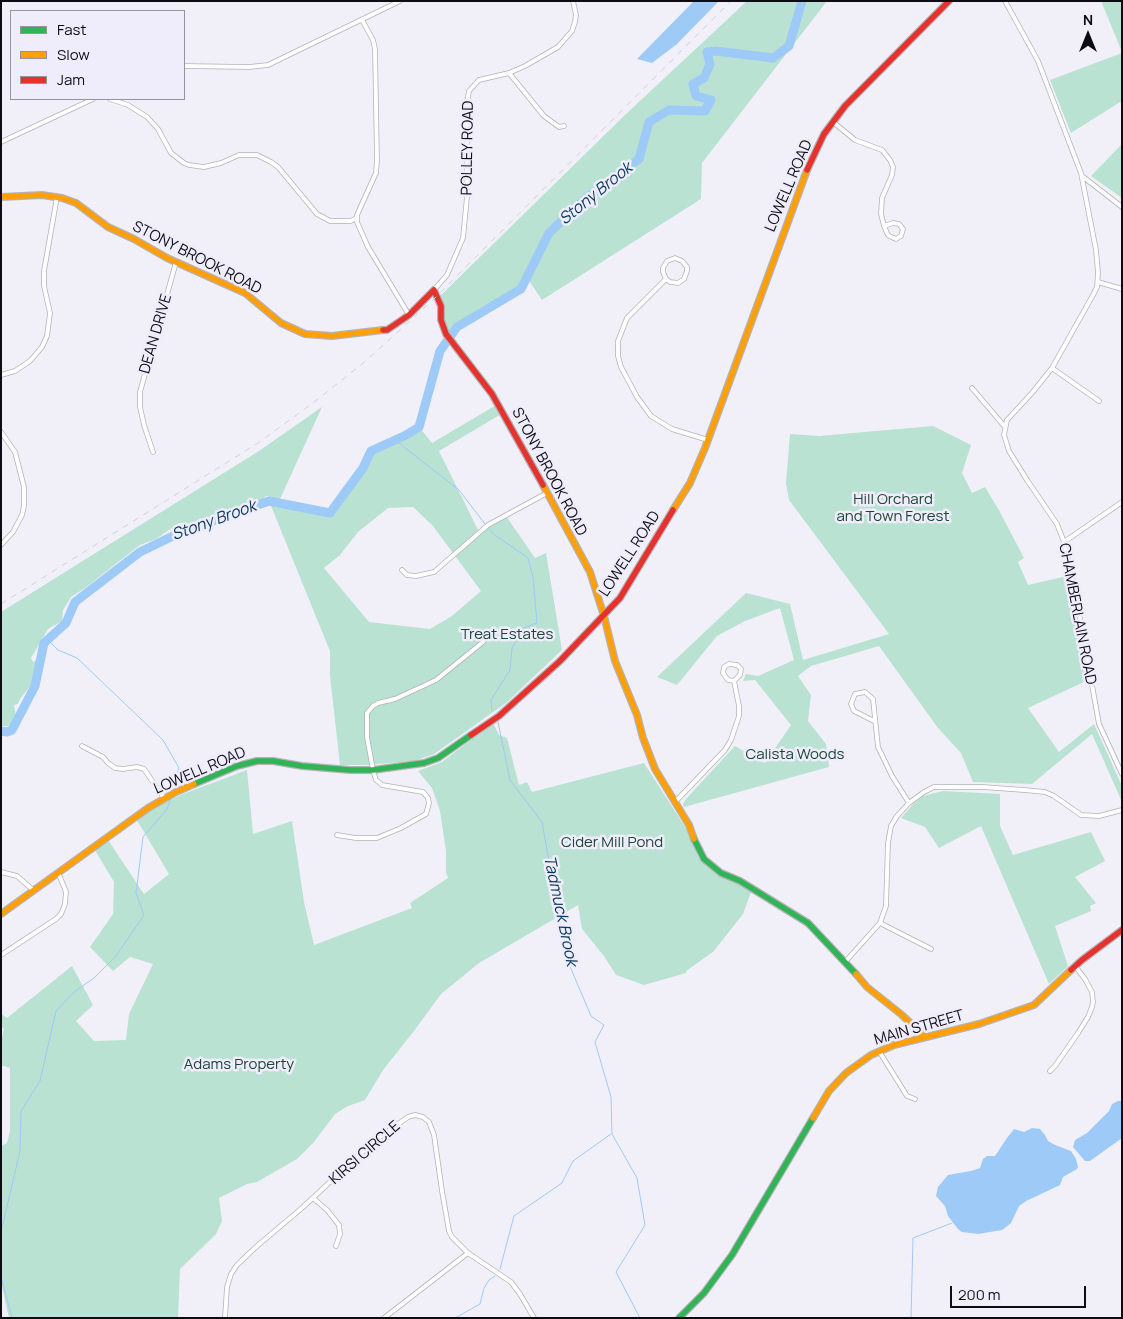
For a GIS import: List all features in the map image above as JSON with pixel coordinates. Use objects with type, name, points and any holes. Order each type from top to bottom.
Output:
[{"type":"street","points":[[185,66],[264,66],[400,1]]},
{"type":"street","name":"POLLEY ROAD","points":[[434,290],[447,274],[455,259],[465,226],[469,92],[479,80],[509,72],[542,58],[565,41],[572,31],[575,22],[576,15],[573,1]]},
{"type":"street","name":"LOWELL ROAD","points":[[1,914],[164,798],[237,766],[257,761],[273,761],[326,769],[373,770],[424,763],[438,758],[452,749],[508,708],[560,661],[604,616],[629,584],[692,477],[708,440],[795,199],[819,144],[833,122],[859,91],[949,1]]},
{"type":"street","points":[[972,388],[1005,427],[1011,415],[1032,394],[1052,368],[1094,295],[1098,282],[1096,250],[1082,176],[1038,61],[1005,1]]},
{"type":"street","points":[[362,20],[373,40],[375,54],[377,160],[376,173],[356,218],[368,247],[409,315]]},
{"type":"street","points":[[509,72],[544,116],[559,126],[564,126]]},
{"type":"street","points":[[1,142],[91,100]]},
{"type":"street","points":[[113,100],[128,105],[155,124],[171,153],[184,163],[204,167],[239,156],[257,155],[278,167],[317,214],[330,221],[356,218]]},
{"type":"street","points":[[128,105],[130,100]]},
{"type":"street","points":[[833,122],[855,140],[882,150],[890,160],[893,167],[892,175],[880,207],[884,226],[886,233],[890,238],[896,239],[901,236],[903,229],[899,224],[893,223],[884,226]]},
{"type":"street","points":[[1082,176],[1122,207]]},
{"type":"street","name":"STONY BROOK ROAD","points":[[1,197],[38,195],[57,197],[76,204],[108,228],[134,239],[176,262],[245,293],[281,323],[306,334],[332,336],[387,330],[409,315],[434,290],[441,306],[442,323],[446,334],[492,394],[590,572],[615,660],[637,715],[642,738],[654,769],[690,825],[699,852],[709,865],[721,873],[740,881],[808,924],[834,949],[867,987],[902,1015],[925,1037]]},
{"type":"street","points":[[1,375],[15,371],[30,361],[42,347],[49,331],[50,313],[43,276],[57,197]]},
{"type":"street","points":[[674,258],[685,264],[687,271],[681,281],[674,283],[666,279],[663,268],[667,261],[674,258]]},
{"type":"street","name":"DEAN DRIVE","points":[[153,452],[140,407],[140,392],[176,262]]},
{"type":"street","points":[[666,279],[627,318],[618,341],[618,356],[637,397],[651,416],[672,429],[708,440]]},
{"type":"street","points":[[1098,282],[1122,289]]},
{"type":"street","points":[[1052,368],[1098,401]]},
{"type":"street","name":"CHAMBERLAIN ROAD","points":[[1005,427],[1004,436],[1010,451],[1057,524],[1064,542],[1076,593],[1099,724],[1122,774]]},
{"type":"street","points":[[1,432],[15,452],[24,487],[24,506],[22,515],[13,532],[1,544]]},
{"type":"street","points":[[402,570],[410,576],[428,575],[440,568],[488,525],[547,493]]},
{"type":"street","points":[[1064,542],[1122,502]]},
{"type":"street","points":[[338,835],[356,838],[377,838],[416,821],[428,812],[428,801],[422,792],[382,786],[376,780],[367,737],[367,715],[369,710],[378,703],[395,699],[436,680],[483,642]]},
{"type":"street","points":[[732,663],[741,670],[739,678],[734,680],[728,680],[723,673],[726,665],[732,663]]},
{"type":"street","points":[[675,802],[725,750],[731,740],[739,716],[734,680]]},
{"type":"street","points":[[874,721],[854,711],[851,704],[855,694],[861,692],[871,696],[873,703],[876,741],[880,753],[909,803]]},
{"type":"street","points":[[82,746],[103,757],[108,763],[118,768],[135,767],[144,769],[164,798]]},
{"type":"street","points":[[845,962],[880,923],[886,906],[888,843],[891,826],[909,803],[934,787],[983,787],[1045,792],[1081,815],[1099,816],[1122,810]]},
{"type":"street","points":[[1,872],[18,876],[33,890]]},
{"type":"street","points":[[1,955],[61,914],[65,904],[66,892],[58,872]]},
{"type":"street","points":[[880,923],[932,949]]},
{"type":"street","name":"MAIN STREET","points":[[679,1318],[704,1293],[732,1255],[829,1091],[857,1063],[879,1051],[978,1024],[1027,1008],[1040,1000],[1075,966],[1122,930]]},
{"type":"street","points":[[1050,1071],[1056,1066],[1088,1018],[1092,1007],[1092,992],[1075,966]]},
{"type":"street","points":[[879,1051],[907,1096],[915,1099]]},
{"type":"street","name":"KIRSI CIRCLE","points":[[225,1318],[227,1287],[231,1274],[237,1265],[386,1131],[408,1116],[415,1115],[421,1116],[429,1122],[434,1135],[449,1232],[454,1240],[468,1253],[511,1282],[534,1318]]},
{"type":"street","points":[[312,1198],[327,1210],[339,1224],[340,1234],[336,1246]]},
{"type":"street","points":[[384,1318],[468,1253]]},
{"type":"green space","points":[[747,1],[827,1],[702,163],[701,199],[542,300],[527,278],[521,289],[446,334],[438,298],[626,114]]},
{"type":"green space","points":[[1101,1],[1122,1],[1122,52]]},
{"type":"green space","points":[[1122,53],[1122,104],[1120,102],[1071,133],[1050,80]]},
{"type":"green space","points":[[1122,144],[1122,198],[1091,176]]},
{"type":"green space","name":"Treat Estates","points":[[498,404],[503,413],[439,451],[479,532],[506,516],[535,558],[546,553],[562,650],[506,703],[434,754],[414,761],[340,765],[330,676],[330,651],[269,501],[330,512],[363,468],[371,451],[419,427],[432,443]],"holes":[[[413,507],[433,526],[481,591],[452,616],[430,629],[369,622],[324,568],[340,555],[358,532],[388,508]]]},
{"type":"green space","points":[[322,407],[280,499],[266,496],[259,502],[216,516],[191,527],[185,527],[185,523],[179,523],[156,539],[140,545],[71,597],[63,610],[62,621],[48,629],[31,658],[33,662],[39,659],[39,663],[31,685],[18,704],[14,705],[16,717],[9,726],[1,726],[1,612],[259,451]]},
{"type":"green space","name":"Hill Orchard and Town Forest","points":[[933,426],[971,445],[962,473],[972,493],[985,487],[1000,512],[1024,558],[1018,562],[1028,585],[1067,576],[1086,681],[1028,708],[1059,752],[1094,724],[1122,786],[1122,802],[1092,734],[1032,784],[973,782],[961,753],[938,728],[879,646],[811,666],[798,676],[811,695],[808,721],[826,744],[829,767],[684,807],[683,804],[686,799],[735,746],[765,763],[791,725],[755,680],[743,681],[746,674],[758,676],[794,660],[780,608],[745,621],[717,636],[677,685],[657,677],[746,593],[790,604],[803,660],[889,634],[789,500],[786,483],[790,434],[819,436]]},
{"type":"green space","points":[[493,723],[499,735],[507,738],[519,785],[527,782],[532,792],[644,763],[691,836],[698,857],[707,866],[751,892],[743,914],[713,952],[686,971],[686,973],[644,985],[616,975],[604,956],[582,929],[578,905],[479,963],[441,994],[383,1070],[365,1100],[348,1106],[335,1114],[314,1142],[297,1159],[257,1182],[247,1184],[219,1198],[222,1221],[216,1234],[180,1269],[178,1318],[9,1318],[1,1282],[1,1146],[7,1143],[10,1131],[10,1068],[1,1065],[1,1042],[4,1029],[1,1026],[1,1014],[7,1018],[72,966],[93,1005],[76,1021],[94,1041],[126,1040],[129,1014],[153,964],[130,957],[113,971],[90,947],[113,914],[114,882],[93,847],[106,837],[144,894],[169,874],[135,817],[183,794],[247,770],[253,834],[292,821],[304,902],[314,945],[412,908],[410,903],[448,878],[440,811],[432,788],[418,771],[442,762]]},
{"type":"green space","points":[[943,791],[1000,794],[1000,826],[1013,855],[1091,832],[1105,861],[1075,877],[1096,903],[1090,906],[1091,911],[1055,926],[1068,966],[1049,984],[981,826],[939,848],[925,827],[901,818],[923,796]]},
{"type":"water","points":[[694,1],[719,1],[677,44],[652,63],[637,59]]},
{"type":"water","points":[[1122,1101],[1122,1138],[1090,1161],[1085,1161],[1073,1147],[1075,1140],[1087,1133],[1109,1111],[1112,1104]]},
{"type":"water","points":[[1032,1128],[1040,1129],[1048,1141],[1071,1151],[1076,1159],[1077,1169],[1063,1177],[1060,1185],[1019,1206],[1011,1223],[1002,1230],[978,1234],[962,1232],[948,1216],[945,1206],[936,1196],[938,1187],[948,1175],[980,1168],[983,1159],[987,1156],[995,1156],[1014,1129],[1024,1132]]},
{"type":"waterway","name":"Stony Brook","points":[[1,731],[7,732],[12,730],[35,686],[44,643],[66,623],[75,602],[140,552],[177,534],[269,501],[330,513],[363,468],[371,451],[419,427],[440,351],[457,327],[521,289],[549,233],[585,199],[639,159],[649,122],[669,110],[705,111],[711,100],[696,96],[693,84],[704,78],[710,64],[707,52],[716,51],[773,58],[789,46],[802,1]]},
{"type":"waterway","name":"Tadmuck Brook","points":[[395,440],[459,490],[485,524]]},
{"type":"waterway","name":"Tadmuck Brook","points":[[488,527],[492,533],[528,558],[533,577],[537,623],[524,628],[512,648],[510,670],[491,700],[492,711]]},
{"type":"waterway","points":[[47,639],[58,650],[77,658],[163,740],[179,768],[170,791]]},
{"type":"waterway","name":"Tadmuck Brook","points":[[498,722],[510,780],[542,822],[566,957],[591,1016],[604,1025],[595,1042],[611,1097],[612,1134],[637,1178],[645,1225],[616,1272],[640,1318]]},
{"type":"waterway","points":[[1,1232],[20,1151],[21,1111],[40,1081],[56,1011],[74,992],[94,978],[116,956],[144,915],[136,893],[143,837],[167,809],[171,798]]},
{"type":"waterway","points":[[500,1269],[514,1216],[562,1183],[573,1161],[611,1134]]},
{"type":"waterway","points":[[911,1318],[913,1238],[952,1223]]},
{"type":"waterway","points":[[455,1318],[480,1304],[484,1288],[489,1280],[495,1276]]},
{"type":"waterway","points":[[1,1277],[12,1318]]},
{"type":"railway","points":[[1,604],[258,443],[367,360],[434,299],[731,1]]},
{"type":"traffic: fast","points":[[194,784],[237,766],[257,761],[273,761],[302,766],[350,770],[373,770],[424,763],[438,758],[471,735]]},
{"type":"traffic: fast","points":[[694,839],[704,859],[721,873],[740,881],[808,923],[856,974]]},
{"type":"traffic: fast","points":[[679,1318],[704,1293],[732,1255],[813,1118]]},
{"type":"traffic: slow","points":[[673,510],[690,483],[705,448],[807,170]]},
{"type":"traffic: slow","points":[[1,197],[42,195],[62,198],[76,203],[108,227],[167,258],[245,293],[281,323],[305,334],[332,336],[383,330]]},
{"type":"traffic: slow","points":[[543,485],[590,572],[604,616],[615,661],[637,715],[643,738],[655,769],[689,825],[694,839]]},
{"type":"traffic: slow","points":[[1,914],[148,808],[194,784]]},
{"type":"traffic: slow","points":[[813,1118],[829,1091],[846,1073],[871,1055],[894,1045],[979,1024],[1034,1005],[1071,970]]},
{"type":"traffic: slow","points":[[856,974],[867,987],[902,1015],[925,1037]]},
{"type":"traffic: jam","points":[[807,170],[824,134],[845,106],[949,1]]},
{"type":"traffic: jam","points":[[383,330],[387,330],[409,315],[434,290],[441,306],[441,320],[446,334],[492,394],[543,485]]},
{"type":"traffic: jam","points":[[471,735],[499,716],[560,661],[620,598],[673,510]]},
{"type":"traffic: jam","points":[[1071,970],[1122,930]]},
{"type":"park label","name":"Calista Woods","points":[[795,755]]},
{"type":"park label","name":"Cider Mill Pond","points":[[612,843]]},
{"type":"park label","name":"Adams Property","points":[[239,1065]]}]
